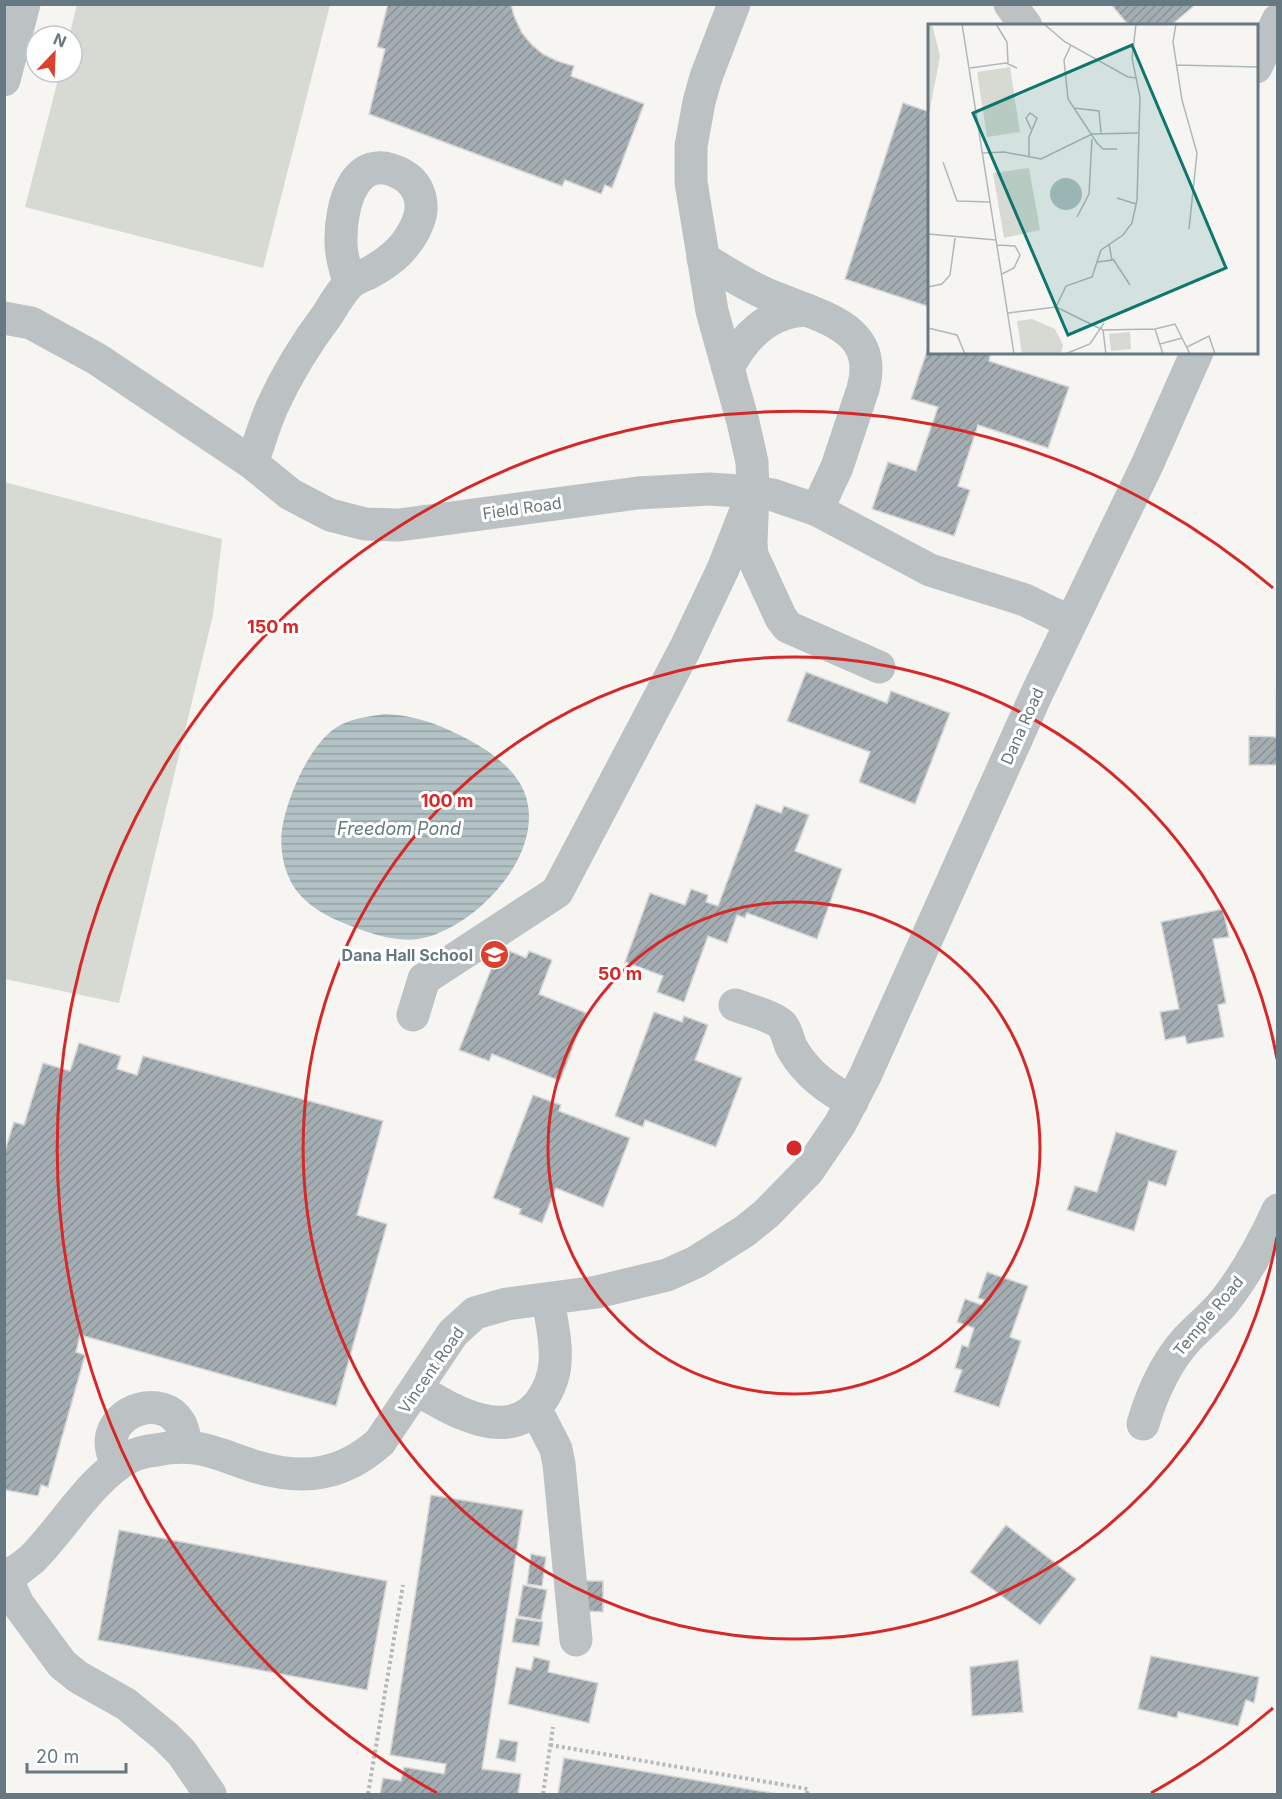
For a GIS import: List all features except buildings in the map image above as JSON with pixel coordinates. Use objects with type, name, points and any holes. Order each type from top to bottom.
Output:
[{"type":"street","points":[[4,80],[24,4]]},
{"type":"street","points":[[734,4],[706,77],[699,102],[691,146],[691,182],[712,311],[752,462],[752,555],[781,618],[788,627],[799,634],[879,667]]},
{"type":"street","points":[[1010,4],[1025,24]]},
{"type":"street","points":[[1258,65],[1278,20]]},
{"type":"street","points":[[703,258],[754,288],[826,317],[851,332],[859,342],[864,354],[866,377],[830,484],[818,510]]},
{"type":"street","points":[[252,463],[266,422],[285,382],[314,332],[349,283]]},
{"type":"street","points":[[728,368],[739,349],[755,330],[777,316],[807,310]]},
{"type":"street","name":"Field Road","points":[[4,318],[31,323],[97,359],[252,463],[290,494],[330,515],[366,524],[399,525],[665,490],[710,489],[753,492],[773,495],[818,510],[930,570],[1025,600],[1070,622]]},
{"type":"street","name":"Dana Road","points":[[852,1102],[1070,622],[1147,465],[1196,354]]},
{"type":"street","points":[[413,1016],[424,979],[557,892],[685,649],[723,569],[753,492]]},
{"type":"street","points":[[735,1005],[775,1020],[782,1025],[790,1046],[810,1073],[852,1102]]},
{"type":"street","name":"Vincent Road","points":[[5,1576],[18,1570],[32,1559],[105,1475],[132,1456],[147,1451],[186,1446],[205,1449],[258,1467],[316,1474],[351,1464],[380,1442],[453,1333],[475,1313],[507,1304],[597,1292],[667,1275],[696,1262],[722,1247],[766,1214],[808,1171],[852,1102]]},
{"type":"street","name":"Temple Road","points":[[1143,1424],[1149,1404],[1166,1370],[1187,1340],[1241,1279],[1261,1246],[1278,1210]]},
{"type":"street","points":[[416,1389],[461,1414],[486,1420],[511,1421],[535,1408],[546,1394],[552,1381],[555,1365],[556,1350],[548,1299]]},
{"type":"street","points":[[117,1465],[111,1442],[114,1430],[128,1414],[139,1409],[152,1407],[164,1409],[173,1414],[180,1423],[186,1446]]},
{"type":"street","points":[[535,1408],[556,1449],[559,1464],[576,1640]]},
{"type":"street","points":[[5,1576],[18,1604],[62,1664],[87,1683],[126,1704],[165,1736],[182,1753],[210,1794]]},
{"type":"path","points":[[368,1794],[403,1585]]},
{"type":"path","points":[[543,1794],[553,1727]]},
{"type":"path","points":[[550,1745],[808,1789],[807,1794]]},
{"type":"shaded area","points":[[77,5],[330,5],[263,268],[25,207],[57,84],[84,84],[84,24],[72,24]]},
{"type":"shaded area","points":[[4,482],[222,539],[213,615],[119,1003],[5,979]]},
{"type":"water","name":"Freedom Pond","points":[[385,714],[430,722],[486,750],[501,761],[519,781],[529,813],[526,837],[517,861],[502,884],[484,904],[462,920],[440,932],[418,939],[401,939],[375,934],[344,923],[318,910],[295,889],[282,856],[282,829],[289,803],[300,774],[316,748],[334,729],[346,722]]},
{"type":"place","name":"Dana Hall School","points":[[494,955]]}]
